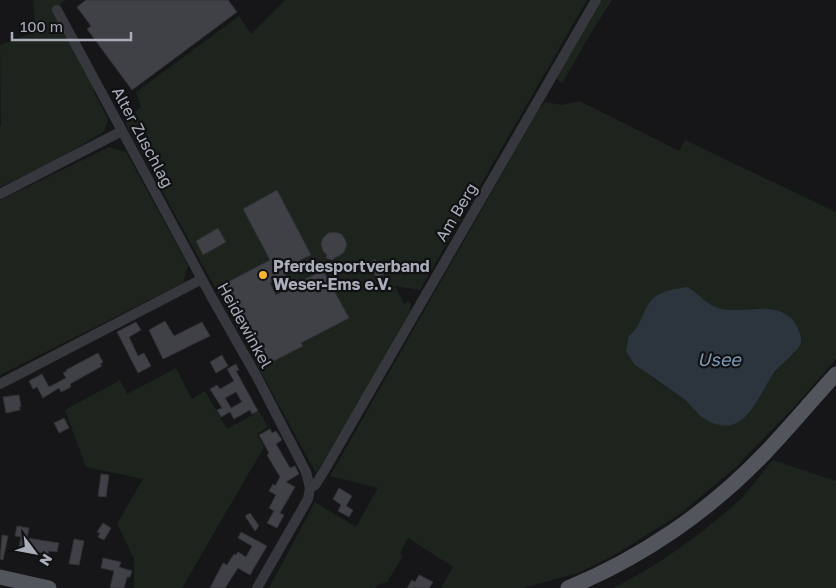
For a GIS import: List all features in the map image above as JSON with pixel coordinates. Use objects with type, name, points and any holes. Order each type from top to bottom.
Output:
[{"type":"main road","points":[[568,588],[593,578],[683,524],[764,454],[836,374]]},
{"type":"main road","points":[[0,577],[48,588]]},
{"type":"street","name":"Am Berg","points":[[310,488],[316,484],[324,471],[596,0]]},
{"type":"street","name":"Alter Zuschlag","points":[[57,10],[202,279]]},
{"type":"street","points":[[0,194],[122,130]]},
{"type":"street","name":"Heidewinkel","points":[[0,384],[202,279],[257,377],[306,472],[310,488]]},
{"type":"street","points":[[257,588],[304,507],[310,488]]},
{"type":"shaded area","points":[[33,0],[66,0],[59,6],[93,90],[108,119],[104,132],[49,164],[0,187],[0,45],[36,32]]},
{"type":"shaded area","points":[[285,0],[587,0],[420,290],[395,286],[404,304],[409,301],[411,304],[410,311],[316,473],[124,121],[141,107],[136,92],[239,16],[251,34]]},
{"type":"shaded area","points":[[601,0],[612,0],[562,84],[556,78]]},
{"type":"shaded area","points":[[579,101],[679,151],[685,140],[836,212],[836,359],[795,406],[736,467],[680,514],[618,553],[578,573],[523,588],[441,588],[453,567],[408,538],[400,553],[403,556],[387,582],[377,585],[375,588],[269,588],[315,502],[356,527],[378,488],[330,476],[539,109],[546,102],[562,105]],"holes":[[[693,290],[705,302],[717,308],[738,310],[757,308],[796,352],[782,363],[763,389],[696,413],[692,406],[684,399],[651,377],[629,336],[639,325],[650,303]]]},
{"type":"shaded area","points":[[109,147],[126,152],[188,265],[183,283],[0,375],[0,200]]},
{"type":"shaded area","points":[[176,368],[192,399],[205,391],[227,429],[259,411],[268,427],[257,434],[264,447],[182,588],[134,588],[134,559],[117,524],[143,479],[86,467],[65,410],[120,380],[127,394]]},
{"type":"shaded area","points":[[773,460],[836,481],[836,588],[613,588],[676,551],[719,518],[749,490]]},
{"type":"water","name":"Usee","points":[[687,287],[709,304],[718,308],[727,310],[765,309],[783,313],[793,320],[800,333],[800,346],[777,369],[754,406],[738,422],[729,425],[717,424],[703,418],[684,399],[634,364],[626,351],[629,336],[639,324],[653,298],[667,291]]},
{"type":"building","points":[[86,0],[228,0],[237,12],[132,90],[87,29],[91,26],[77,7]]},
{"type":"building","name":"Pferdesportverband Weser-Ems e.V.","points":[[277,190],[311,255],[300,260],[303,266],[270,283],[276,295],[323,270],[349,318],[301,343],[303,346],[268,364],[253,335],[250,336],[246,328],[249,326],[226,283],[270,260],[243,209]]},
{"type":"building","points":[[218,228],[226,242],[203,255],[196,241]]},
{"type":"building","points":[[328,233],[341,234],[347,245],[344,252],[333,260],[326,258],[327,255],[323,251],[321,244],[323,238]]},
{"type":"building","points":[[375,259],[384,274],[377,278],[368,263]]},
{"type":"building","points":[[165,321],[174,336],[202,322],[210,336],[163,359],[149,330]]},
{"type":"building","points":[[136,322],[141,330],[129,337],[138,356],[144,353],[151,366],[138,373],[117,332]]},
{"type":"building","points":[[98,353],[103,362],[100,364],[102,366],[70,384],[71,387],[61,392],[59,388],[43,398],[37,387],[33,389],[29,381],[42,374],[49,387],[66,378],[63,373],[66,370]]},
{"type":"building","points":[[222,355],[228,366],[216,373],[210,362]]},
{"type":"building","points":[[236,364],[239,370],[236,371],[258,411],[252,414],[250,410],[234,419],[230,412],[221,417],[217,410],[222,408],[210,389],[217,385],[220,389],[234,381],[227,369]],"holes":[[[236,392],[242,402],[231,408],[225,398]]]},
{"type":"building","points":[[19,395],[20,410],[6,413],[3,397]]},
{"type":"building","points":[[64,418],[69,428],[59,433],[54,423]]},
{"type":"building","points":[[270,429],[272,433],[276,431],[282,440],[276,444],[290,468],[295,466],[299,474],[286,482],[295,487],[280,513],[284,515],[277,528],[267,523],[274,511],[269,508],[276,495],[269,491],[273,484],[275,486],[280,477],[267,455],[269,453],[259,435]]},
{"type":"building","points":[[101,474],[109,475],[106,497],[98,496]]},
{"type":"building","points":[[339,488],[352,496],[346,506],[353,510],[349,517],[338,511],[341,505],[333,499]]},
{"type":"building","points":[[250,513],[259,526],[255,531],[245,516]]},
{"type":"building","points":[[103,523],[111,528],[104,540],[98,537],[100,533],[97,532]]},
{"type":"building","points":[[17,526],[29,528],[27,538],[59,543],[57,552],[49,551],[48,554],[27,550],[27,553],[18,551],[21,537],[15,536]]},
{"type":"building","points":[[241,532],[267,546],[250,575],[238,568],[225,588],[210,588],[223,563],[227,565],[234,554],[236,555],[238,552],[246,557],[252,546],[238,538]]},
{"type":"building","points":[[2,535],[8,536],[3,560],[0,559]]},
{"type":"building","points":[[74,539],[84,541],[79,565],[69,564]]},
{"type":"building","points":[[103,558],[121,562],[119,567],[132,571],[130,577],[127,577],[124,588],[110,588],[114,571],[101,568]]},
{"type":"building","points":[[419,575],[433,582],[429,588],[407,588],[412,580],[415,582]]},
{"type":"place","name":"Pferdesportverband Weser-Ems e.V.","points":[[263,275]]}]
